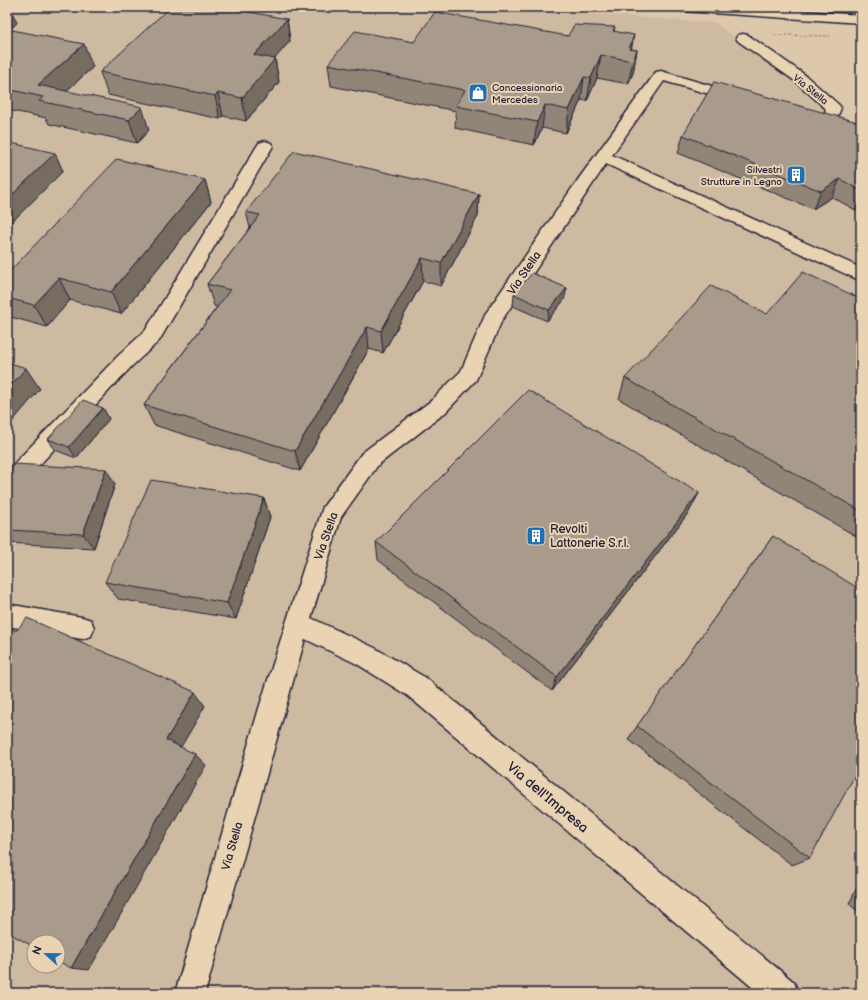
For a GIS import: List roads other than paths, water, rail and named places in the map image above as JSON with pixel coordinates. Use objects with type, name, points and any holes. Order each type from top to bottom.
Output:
[{"type":"main road","points":[[682,7],[861,19]]},
{"type":"main road","points":[[818,7],[861,10]]},
{"type":"main road","name":"Via Stella","points":[[743,38],[800,78],[834,108],[827,127],[793,116]]},
{"type":"main road","name":"Via Stella","points":[[190,993],[331,514],[370,459],[439,406],[469,374],[493,318],[603,157],[662,75],[751,103]]},
{"type":"main road","points":[[7,485],[125,361],[152,336],[265,146]]},
{"type":"main road","points":[[603,157],[861,275]]},
{"type":"main road","points":[[7,616],[82,628]]},
{"type":"main road","name":"Via dell'Impresa","points":[[298,624],[366,656],[417,687],[783,993]]},
{"type":"place","name":"Concessionaria Mercedes","points":[[478,93]]},
{"type":"place","name":"Silvestri Strutture in Legno","points":[[796,175]]},
{"type":"place","name":"Revolti Lattonerie S.r.l.","points":[[536,536]]}]
